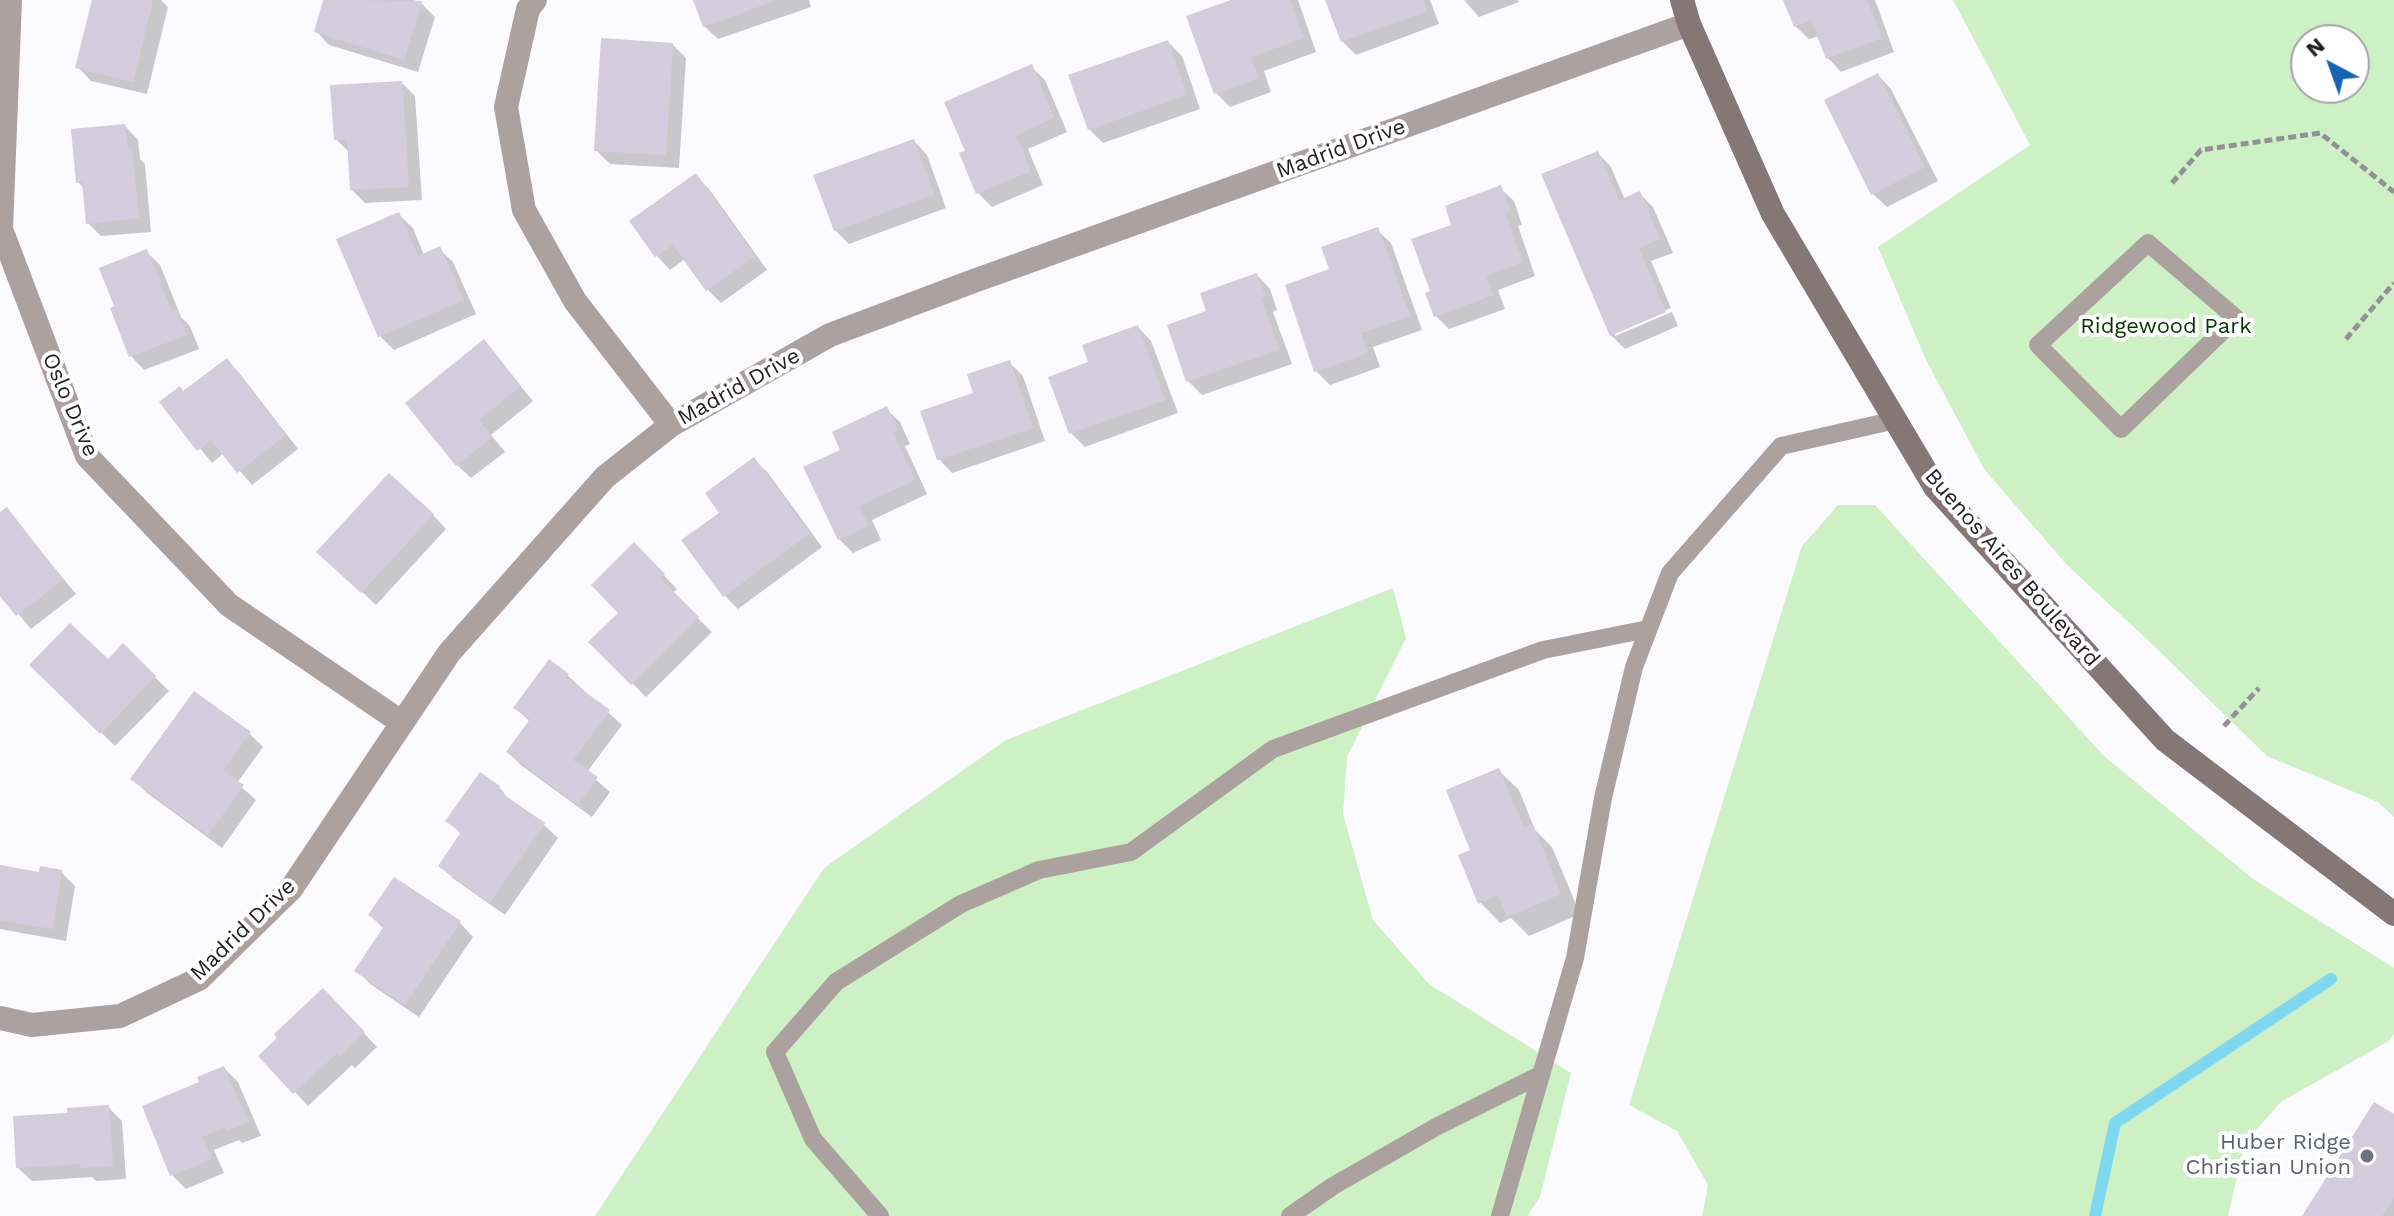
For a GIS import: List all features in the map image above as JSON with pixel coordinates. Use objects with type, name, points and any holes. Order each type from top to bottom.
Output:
[{"type":"street","name":"Oslo Drive","points":[[10,0],[1,229],[87,456],[229,605],[401,722]]},
{"type":"street","points":[[535,0],[528,9],[506,107],[524,210],[575,301],[671,425]]},
{"type":"street","name":"Buenos Aires Boulevard","points":[[1682,0],[1689,24],[1773,214],[1935,487],[2165,740],[2394,914]]},
{"type":"street","name":"Madrid Drive","points":[[0,1018],[32,1025],[120,1016],[199,979],[291,889],[449,653],[605,477],[671,425],[830,335],[1689,24]]},
{"type":"lane","points":[[2148,243],[2236,318],[2206,349],[2121,429],[2038,345],[2148,243]]},
{"type":"lane","points":[[1500,1216],[1575,958],[1603,798],[1634,667],[1670,573],[1781,446],[1896,420]]},
{"type":"lane","points":[[880,1216],[813,1139],[775,1052],[836,982],[974,899],[1039,870],[1131,852],[1273,749],[1543,650],[1648,629]]},
{"type":"lane","points":[[1290,1216],[1333,1186],[1436,1127],[1540,1075]]},
{"type":"path","points":[[2172,183],[2201,150],[2320,133],[2394,192]]},
{"type":"path","points":[[2346,339],[2394,283]]},
{"type":"path","points":[[2224,726],[2259,688]]},
{"type":"green space","name":"Ridgewood Park","points":[[1953,0],[2394,0],[2394,817],[2378,802],[2267,756],[2067,565],[1984,469],[1926,360],[1878,247],[2030,145]]},
{"type":"green space","points":[[1838,505],[1875,505],[2104,756],[2253,879],[2394,968],[2394,1034],[2389,1041],[2282,1101],[2245,1142],[2228,1216],[1702,1216],[1708,1185],[1677,1131],[1629,1105],[1802,546]]},
{"type":"green space","points":[[1393,588],[1406,638],[1347,757],[1343,814],[1373,920],[1429,984],[1571,1073],[1540,1197],[1527,1216],[595,1216],[824,868],[1006,740]]},
{"type":"building","points":[[92,0],[153,0],[133,82],[75,68]]},
{"type":"building","points":[[323,0],[422,1],[404,60],[314,32]]},
{"type":"building","points":[[693,0],[777,0],[703,27]]},
{"type":"building","points":[[1231,0],[1290,0],[1304,38],[1251,57],[1259,78],[1214,94],[1186,16]]},
{"type":"building","points":[[1325,0],[1423,0],[1427,11],[1341,42]]},
{"type":"building","points":[[1783,0],[1867,0],[1882,38],[1826,59],[1811,20],[1794,27]]},
{"type":"building","points":[[601,38],[673,43],[666,155],[594,151]]},
{"type":"building","points":[[1168,40],[1187,95],[1088,130],[1068,75]]},
{"type":"building","points":[[1032,64],[1054,118],[1016,135],[1031,171],[976,194],[959,153],[965,151],[944,102]]},
{"type":"building","points":[[1878,73],[1925,167],[1871,195],[1824,100]]},
{"type":"building","points":[[402,81],[409,187],[350,190],[347,139],[334,140],[330,85]]},
{"type":"building","points":[[125,124],[128,149],[132,148],[139,218],[86,224],[82,182],[76,183],[71,129]]},
{"type":"building","points":[[914,139],[934,195],[834,231],[813,175]]},
{"type":"building","points":[[1598,151],[1619,200],[1640,191],[1660,239],[1639,248],[1666,312],[1610,336],[1541,174]]},
{"type":"building","points":[[696,173],[755,256],[706,291],[673,245],[655,257],[629,221]]},
{"type":"building","points":[[1501,185],[1510,211],[1505,213],[1523,262],[1486,276],[1493,295],[1434,317],[1425,293],[1430,291],[1411,239],[1451,225],[1445,206]]},
{"type":"building","points":[[399,212],[418,256],[440,246],[464,300],[378,337],[336,239]]},
{"type":"building","points":[[1378,227],[1410,316],[1361,333],[1368,353],[1314,372],[1285,285],[1329,269],[1321,247]]},
{"type":"building","points":[[147,249],[172,312],[177,310],[187,335],[129,357],[99,268]]},
{"type":"building","points":[[1257,273],[1265,296],[1261,298],[1279,350],[1186,382],[1167,325],[1206,311],[1200,293]]},
{"type":"building","points":[[1138,325],[1165,400],[1069,434],[1048,377],[1088,362],[1082,345]]},
{"type":"building","points":[[484,339],[521,386],[479,420],[492,437],[456,466],[405,403]]},
{"type":"building","points":[[227,358],[286,435],[237,473],[211,440],[197,451],[159,402],[180,386],[183,391]]},
{"type":"building","points":[[1010,360],[1033,428],[937,460],[920,411],[973,393],[967,374]]},
{"type":"building","points":[[887,406],[898,430],[893,432],[915,480],[859,506],[869,526],[838,540],[803,467],[840,450],[832,432]]},
{"type":"building","points":[[754,457],[810,533],[723,597],[681,540],[719,513],[705,493]]},
{"type":"building","points":[[389,473],[434,514],[361,593],[316,552]]},
{"type":"building","points":[[7,507],[63,580],[16,616],[0,596],[0,512]]},
{"type":"building","points":[[634,542],[665,574],[660,578],[699,617],[631,685],[588,642],[618,613],[591,585]]},
{"type":"building","points":[[70,623],[108,659],[123,643],[156,676],[100,734],[29,665]]},
{"type":"building","points":[[549,659],[569,674],[566,678],[610,710],[573,760],[598,777],[578,805],[506,752],[530,719],[513,708]]},
{"type":"building","points":[[194,691],[251,732],[223,770],[244,785],[208,835],[130,779]]},
{"type":"building","points":[[1499,768],[1524,828],[1533,824],[1561,894],[1507,917],[1498,895],[1478,904],[1458,855],[1470,850],[1446,790]]},
{"type":"building","points":[[480,772],[500,786],[497,790],[545,823],[490,903],[438,866],[461,832],[445,821]]},
{"type":"building","points":[[0,865],[39,872],[40,866],[62,870],[53,929],[0,920]]},
{"type":"building","points":[[394,877],[461,921],[405,1005],[354,971],[384,926],[368,915]]},
{"type":"building","points":[[323,988],[365,1032],[293,1094],[258,1056],[277,1038],[274,1034]]},
{"type":"building","points":[[224,1066],[248,1122],[202,1137],[212,1159],[170,1176],[142,1106],[199,1082],[197,1077]]},
{"type":"building","name":"Huber Ridge Christian Union","points":[[2374,1102],[2394,1114],[2394,1197],[2382,1216],[2302,1216]]},
{"type":"building","points":[[109,1105],[113,1166],[80,1168],[80,1164],[16,1168],[13,1116],[67,1113],[67,1108]]},
{"type":"waterway","points":[[2095,1216],[2115,1123],[2331,979]]},
{"type":"place","name":"Huber Ridge Christian Union","points":[[2367,1156]]}]
